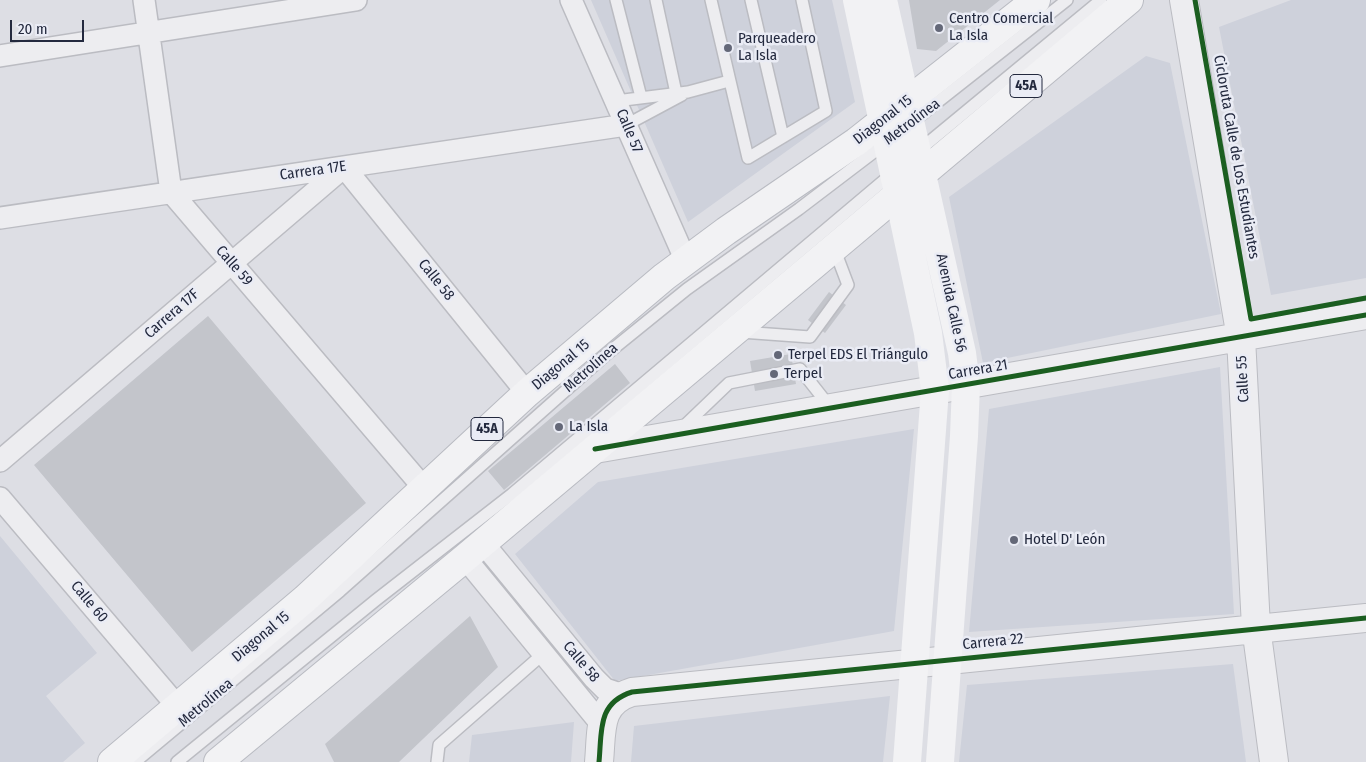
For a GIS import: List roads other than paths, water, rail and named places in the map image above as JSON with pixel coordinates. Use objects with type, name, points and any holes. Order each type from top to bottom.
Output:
[{"type":"main road","name":"Avenida Calle 56","points":[[857,0],[928,334],[935,390],[907,762]]},
{"type":"main road","name":"Avenida Calle 56","points":[[883,0],[962,352],[966,385],[964,436],[940,762]]},
{"type":"main road","name":"Diagonal 15","points":[[112,762],[316,590],[423,487],[527,393],[686,261],[885,131],[1036,0]]},
{"type":"main road","name":"45A","points":[[218,762],[240,752],[474,551],[834,247],[896,182],[1129,0]]},
{"type":"street","points":[[144,0],[172,192]]},
{"type":"street","points":[[0,56],[356,0]]},
{"type":"street","name":"Calle 57","points":[[571,0],[686,261]]},
{"type":"street","name":"Calle 55","points":[[1190,2],[1241,338],[1256,627],[1274,762]]},
{"type":"street","name":"Carrera 17E","points":[[0,218],[626,125]]},
{"type":"street","name":"Carrera 17F","points":[[0,461],[344,167]]},
{"type":"street","name":"Calle 58","points":[[344,167],[527,393]]},
{"type":"street","name":"Calle 59","points":[[172,192],[423,487]]},
{"type":"street","name":"Carrera 21","points":[[595,449],[1366,315]]},
{"type":"street","name":"Calle 60","points":[[0,498],[178,707]]},
{"type":"street","name":"Calle 58","points":[[474,551],[543,654],[602,725]]},
{"type":"street","name":"Calle 58","points":[[474,551],[605,689],[623,695]]},
{"type":"street","name":"Carrera 22","points":[[623,695],[632,692],[1256,627],[1366,618]]},
{"type":"street","points":[[599,762],[602,725],[609,705],[623,695]]},
{"type":"lane","points":[[616,0],[641,97]]},
{"type":"lane","points":[[656,0],[676,93]]},
{"type":"lane","points":[[711,0],[748,158],[826,111],[802,0]]},
{"type":"lane","points":[[752,0],[783,137]]},
{"type":"lane","name":"Metrolínea","points":[[909,112],[1067,0]]},
{"type":"lane","name":"Metrolínea","points":[[920,162],[1101,0]]},
{"type":"lane","points":[[616,101],[688,92],[729,81]]},
{"type":"lane","points":[[626,125],[688,92]]},
{"type":"lane","name":"Metrolínea","points":[[136,762],[340,591],[608,353],[687,289],[799,209],[885,131]]},
{"type":"lane","name":"Metrolínea","points":[[178,762],[376,600],[512,494],[896,182]]},
{"type":"lane","points":[[734,332],[810,337],[848,285],[834,247]]},
{"type":"lane","points":[[674,435],[730,383],[800,369],[831,408]]},
{"type":"lane","points":[[437,762],[439,745],[543,654]]},
{"type":"place","name":"Centro Comercial La Isla","points":[[939,28]]},
{"type":"place","name":"Parqueadero La Isla","points":[[728,48]]},
{"type":"place","name":"Terpel EDS El Triángulo","points":[[778,355]]},
{"type":"place","name":"Terpel","points":[[774,374]]},
{"type":"place","name":"La Isla","points":[[559,427]]},
{"type":"place","name":"Hotel D' León","points":[[1014,540]]}]
